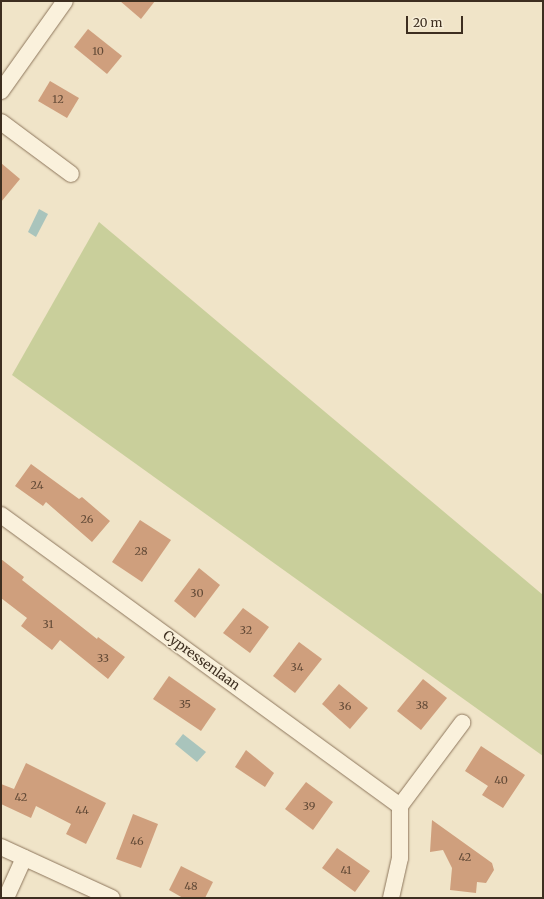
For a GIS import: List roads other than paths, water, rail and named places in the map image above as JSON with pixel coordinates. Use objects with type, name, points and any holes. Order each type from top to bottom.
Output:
[{"type":"street","points":[[1,91],[66,1]]},
{"type":"street","points":[[1,122],[71,174]]},
{"type":"street","name":"Cypressenlaan","points":[[1,515],[400,806]]},
{"type":"street","points":[[391,898],[400,858],[400,806],[462,723]]},
{"type":"street","points":[[1,847],[112,898]]},
{"type":"street","points":[[6,898],[24,858]]},
{"type":"water","points":[[39,209],[48,214],[36,237],[28,232]]},
{"type":"water","points":[[183,734],[206,752],[197,762],[175,744]]}]
